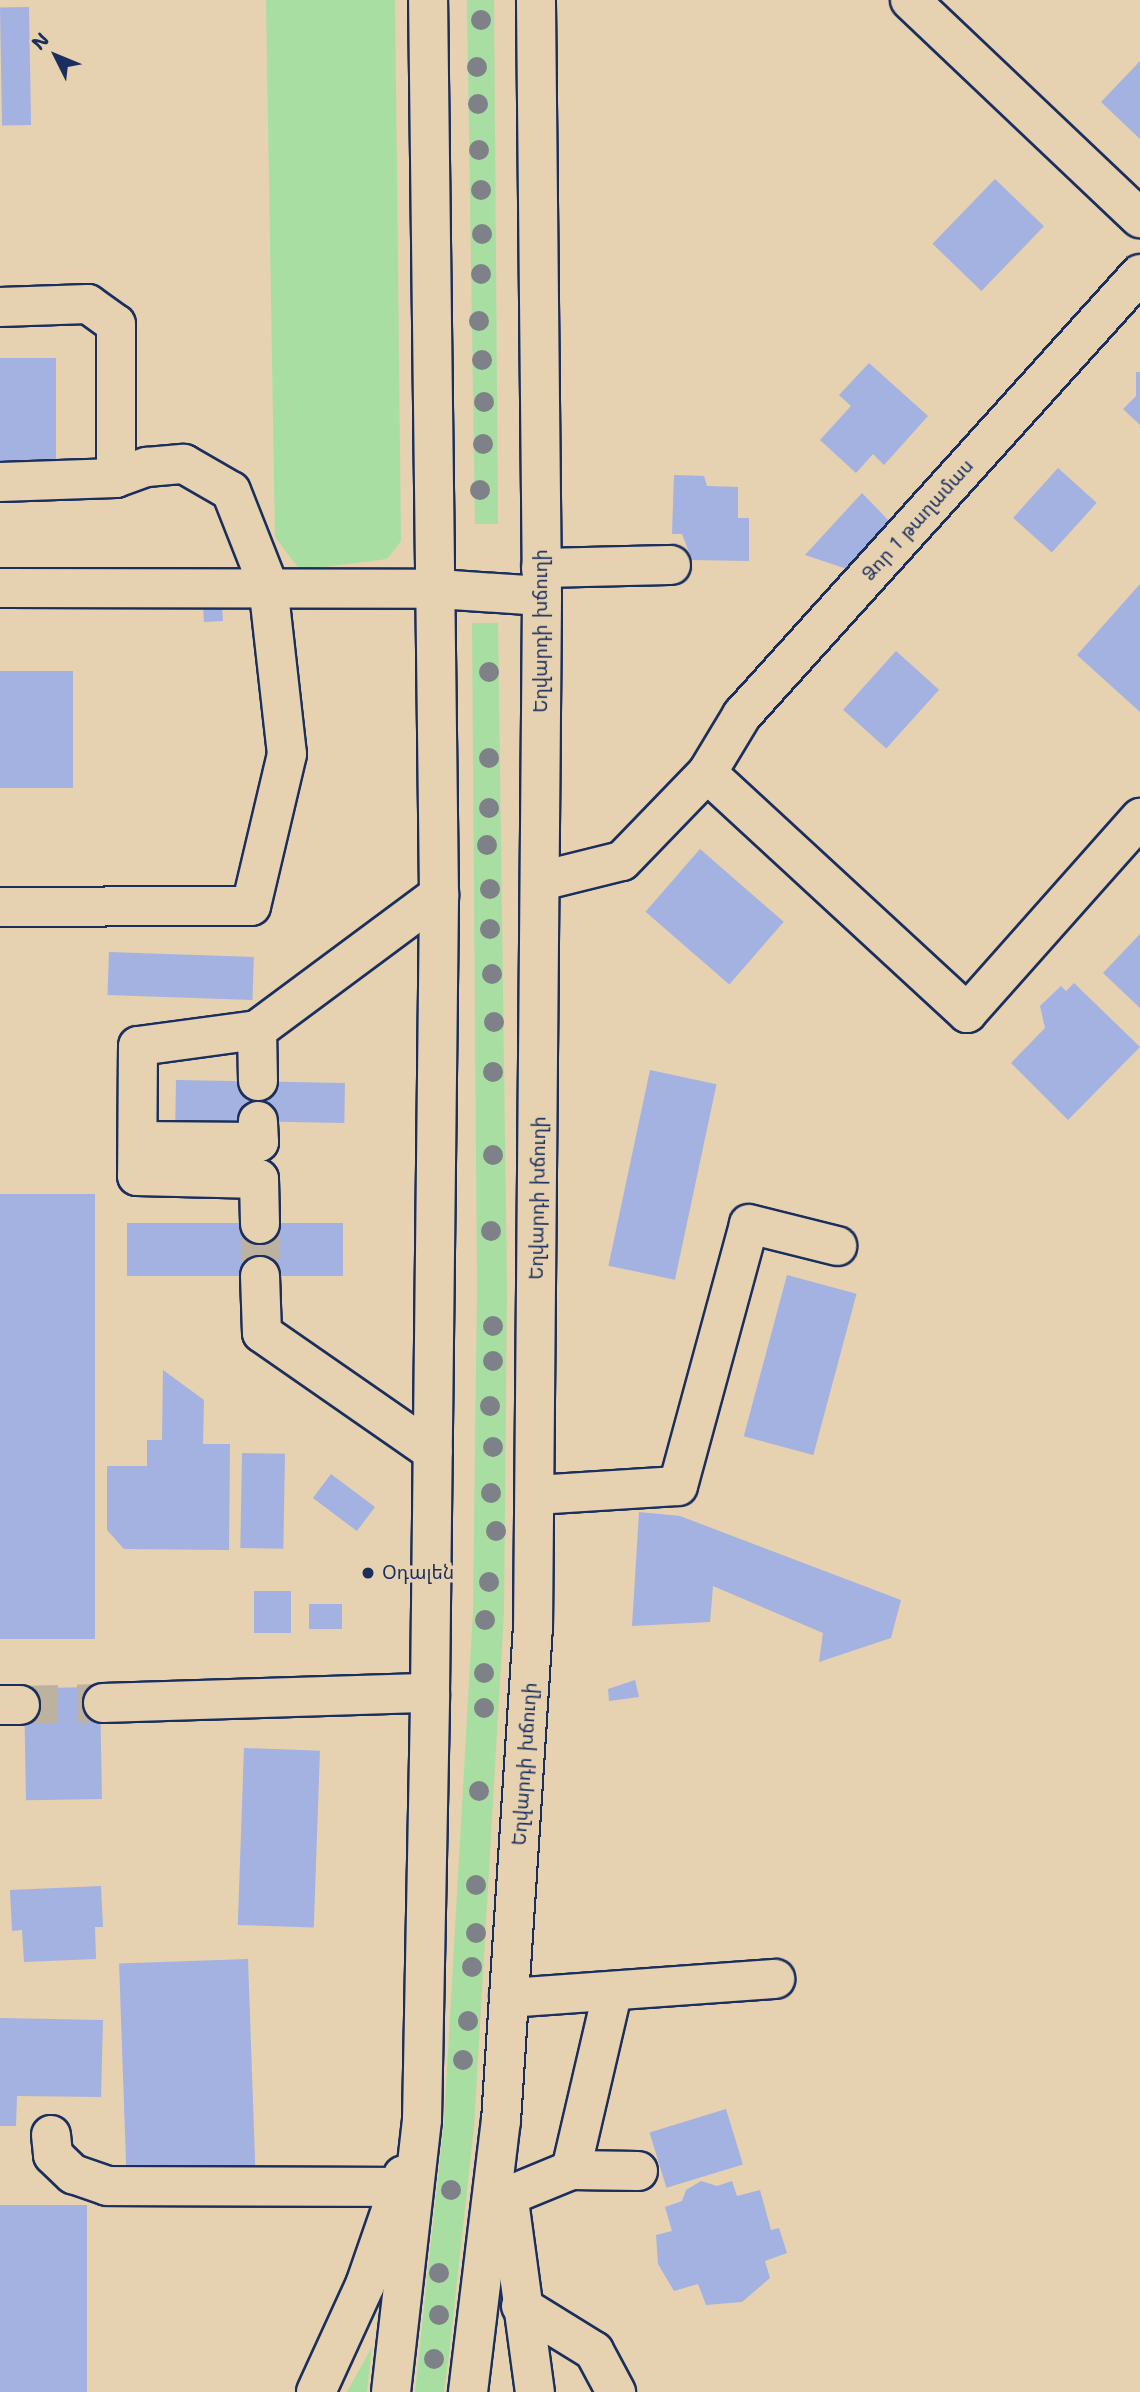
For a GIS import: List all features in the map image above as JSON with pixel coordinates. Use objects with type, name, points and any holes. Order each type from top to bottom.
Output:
[{"type":"main road","points":[[391,2392],[422,2120],[430,1693],[439,895],[438,589],[428,0]]},
{"type":"main road","points":[[909,0],[1140,218]]},
{"type":"main road","name":"Եղվարդի խճուղի","points":[[468,2392],[501,2121],[533,1630],[541,881],[542,3]]},
{"type":"main road","name":"Ձոր 1 թաղամաս","points":[[541,881],[622,861],[706,773],[742,715],[1140,274]]},
{"type":"main road","points":[[0,307],[88,304],[116,324],[116,478]]},
{"type":"main road","points":[[0,482],[116,478],[147,467],[184,464],[230,491],[268,584],[287,754],[251,906],[0,907]]},
{"type":"main road","points":[[0,588],[268,584],[438,589],[542,582],[671,565]]},
{"type":"main road","points":[[706,773],[967,1013],[1140,818]]},
{"type":"main road","points":[[260,1224],[259,1179],[137,1176],[138,1046],[257,1030],[439,895]]},
{"type":"main road","points":[[257,1030],[258,1082]]},
{"type":"main road","points":[[138,1141],[259,1142],[258,1121]]},
{"type":"main road","points":[[535,1495],[678,1486],[749,1223],[837,1246]]},
{"type":"main road","points":[[261,1276],[262,1334],[433,1452]]},
{"type":"main road","points":[[103,1703],[430,1693]]},
{"type":"main road","points":[[509,1998],[612,1994],[775,1979]]},
{"type":"main road","points":[[571,2170],[612,1994]]},
{"type":"main road","points":[[316,2392],[365,2285],[422,2120]]},
{"type":"main road","points":[[501,2121],[521,2306],[536,2392]]},
{"type":"main road","points":[[51,2135],[53,2155],[73,2174],[107,2186],[398,2187]]},
{"type":"main road","points":[[508,2196],[571,2170],[638,2171]]},
{"type":"main road","points":[[521,2306],[594,2351],[616,2392]]},
{"type":"green space","points":[[266,0],[395,0],[401,541],[387,559],[300,570],[275,537]]},
{"type":"green space","points":[[467,0],[494,0],[498,524],[475,524]]},
{"type":"green space","points":[[472,623],[498,623],[507,1287],[504,1613],[474,2127],[449,2354],[444,2392],[415,2392],[444,2122],[473,1612],[477,1286]]},
{"type":"green space","points":[[372,2347],[367,2392],[347,2392]]},
{"type":"building","points":[[29,7],[31,125],[2,125],[0,8]]},
{"type":"building","points":[[1140,61],[1140,139],[1101,102]]},
{"type":"building","points":[[995,179],[1044,226],[981,291],[932,244]]},
{"type":"building","points":[[0,358],[56,358],[56,474],[0,474]]},
{"type":"building","points":[[869,363],[928,416],[884,465],[873,454],[856,473],[820,440],[851,406],[839,395]]},
{"type":"building","points":[[1136,372],[1140,372],[1140,425],[1123,409],[1136,396]]},
{"type":"building","points":[[1058,468],[1097,503],[1052,553],[1013,518]]},
{"type":"building","points":[[674,475],[704,476],[707,486],[738,487],[738,518],[749,518],[749,561],[692,560],[682,534],[672,534]]},
{"type":"building","points":[[862,493],[890,522],[850,570],[805,555]]},
{"type":"building","points":[[1140,584],[1140,712],[1077,655]]},
{"type":"building","points":[[222,603],[223,621],[204,622],[203,604]]},
{"type":"building","points":[[896,651],[939,690],[886,749],[843,710]]},
{"type":"building","points":[[0,671],[73,671],[73,788],[0,788]]},
{"type":"building","points":[[700,849],[784,922],[729,984],[646,912]]},
{"type":"building","points":[[1140,934],[1140,1008],[1103,973]]},
{"type":"building","points":[[109,952],[254,957],[252,1000],[107,995]]},
{"type":"building","points":[[1074,983],[1140,1047],[1068,1120],[1011,1063],[1045,1028],[1040,1006],[1061,986],[1066,991]]},
{"type":"building","points":[[650,1070],[717,1084],[675,1280],[608,1266]]},
{"type":"building","points":[[176,1080],[345,1083],[344,1123],[175,1120]]},
{"type":"building","points":[[0,1194],[95,1194],[95,1639],[0,1639]]},
{"type":"building","points":[[127,1223],[343,1223],[343,1276],[127,1276]]},
{"type":"building","points":[[787,1275],[857,1294],[813,1455],[744,1436]]},
{"type":"building","points":[[163,1370],[204,1400],[203,1444],[230,1444],[229,1550],[124,1549],[107,1530],[107,1466],[147,1466],[147,1440],[162,1440]]},
{"type":"building","points":[[242,1453],[285,1454],[283,1549],[240,1548]]},
{"type":"building","points":[[331,1474],[375,1507],[357,1531],[313,1498]]},
{"type":"building","points":[[639,1512],[680,1516],[901,1600],[891,1638],[819,1662],[823,1633],[713,1586],[710,1622],[632,1626]]},
{"type":"building","points":[[254,1591],[291,1591],[291,1633],[254,1633]]},
{"type":"building","points":[[309,1604],[342,1604],[342,1629],[309,1629]]},
{"type":"building","points":[[635,1680],[639,1697],[609,1701],[608,1689]]},
{"type":"building","points":[[100,1687],[102,1799],[26,1800],[24,1688]]},
{"type":"building","points":[[244,1748],[320,1751],[314,1928],[238,1925]]},
{"type":"building","points":[[101,1886],[103,1927],[95,1927],[96,1959],[24,1962],[22,1930],[12,1931],[10,1890]]},
{"type":"building","points":[[248,1959],[256,2174],[127,2178],[119,1964]]},
{"type":"building","points":[[0,2018],[103,2020],[101,2097],[17,2096],[16,2126],[0,2126]]},
{"type":"building","points":[[726,2109],[743,2164],[666,2188],[649,2132]]},
{"type":"building","points":[[701,2181],[717,2186],[732,2181],[737,2196],[760,2190],[771,2230],[779,2228],[787,2253],[765,2261],[770,2278],[742,2302],[706,2305],[698,2284],[674,2291],[658,2264],[656,2235],[672,2231],[665,2207],[682,2201],[686,2190]]},
{"type":"building","points":[[0,2205],[87,2205],[87,2392],[0,2392]]},
{"type":"tunnel","points":[[260,1224],[260,1276]]},
{"type":"tunnel","points":[[20,1705],[103,1703]]},
{"type":"place","name":"Օդալեն","points":[[368,1573]]}]
